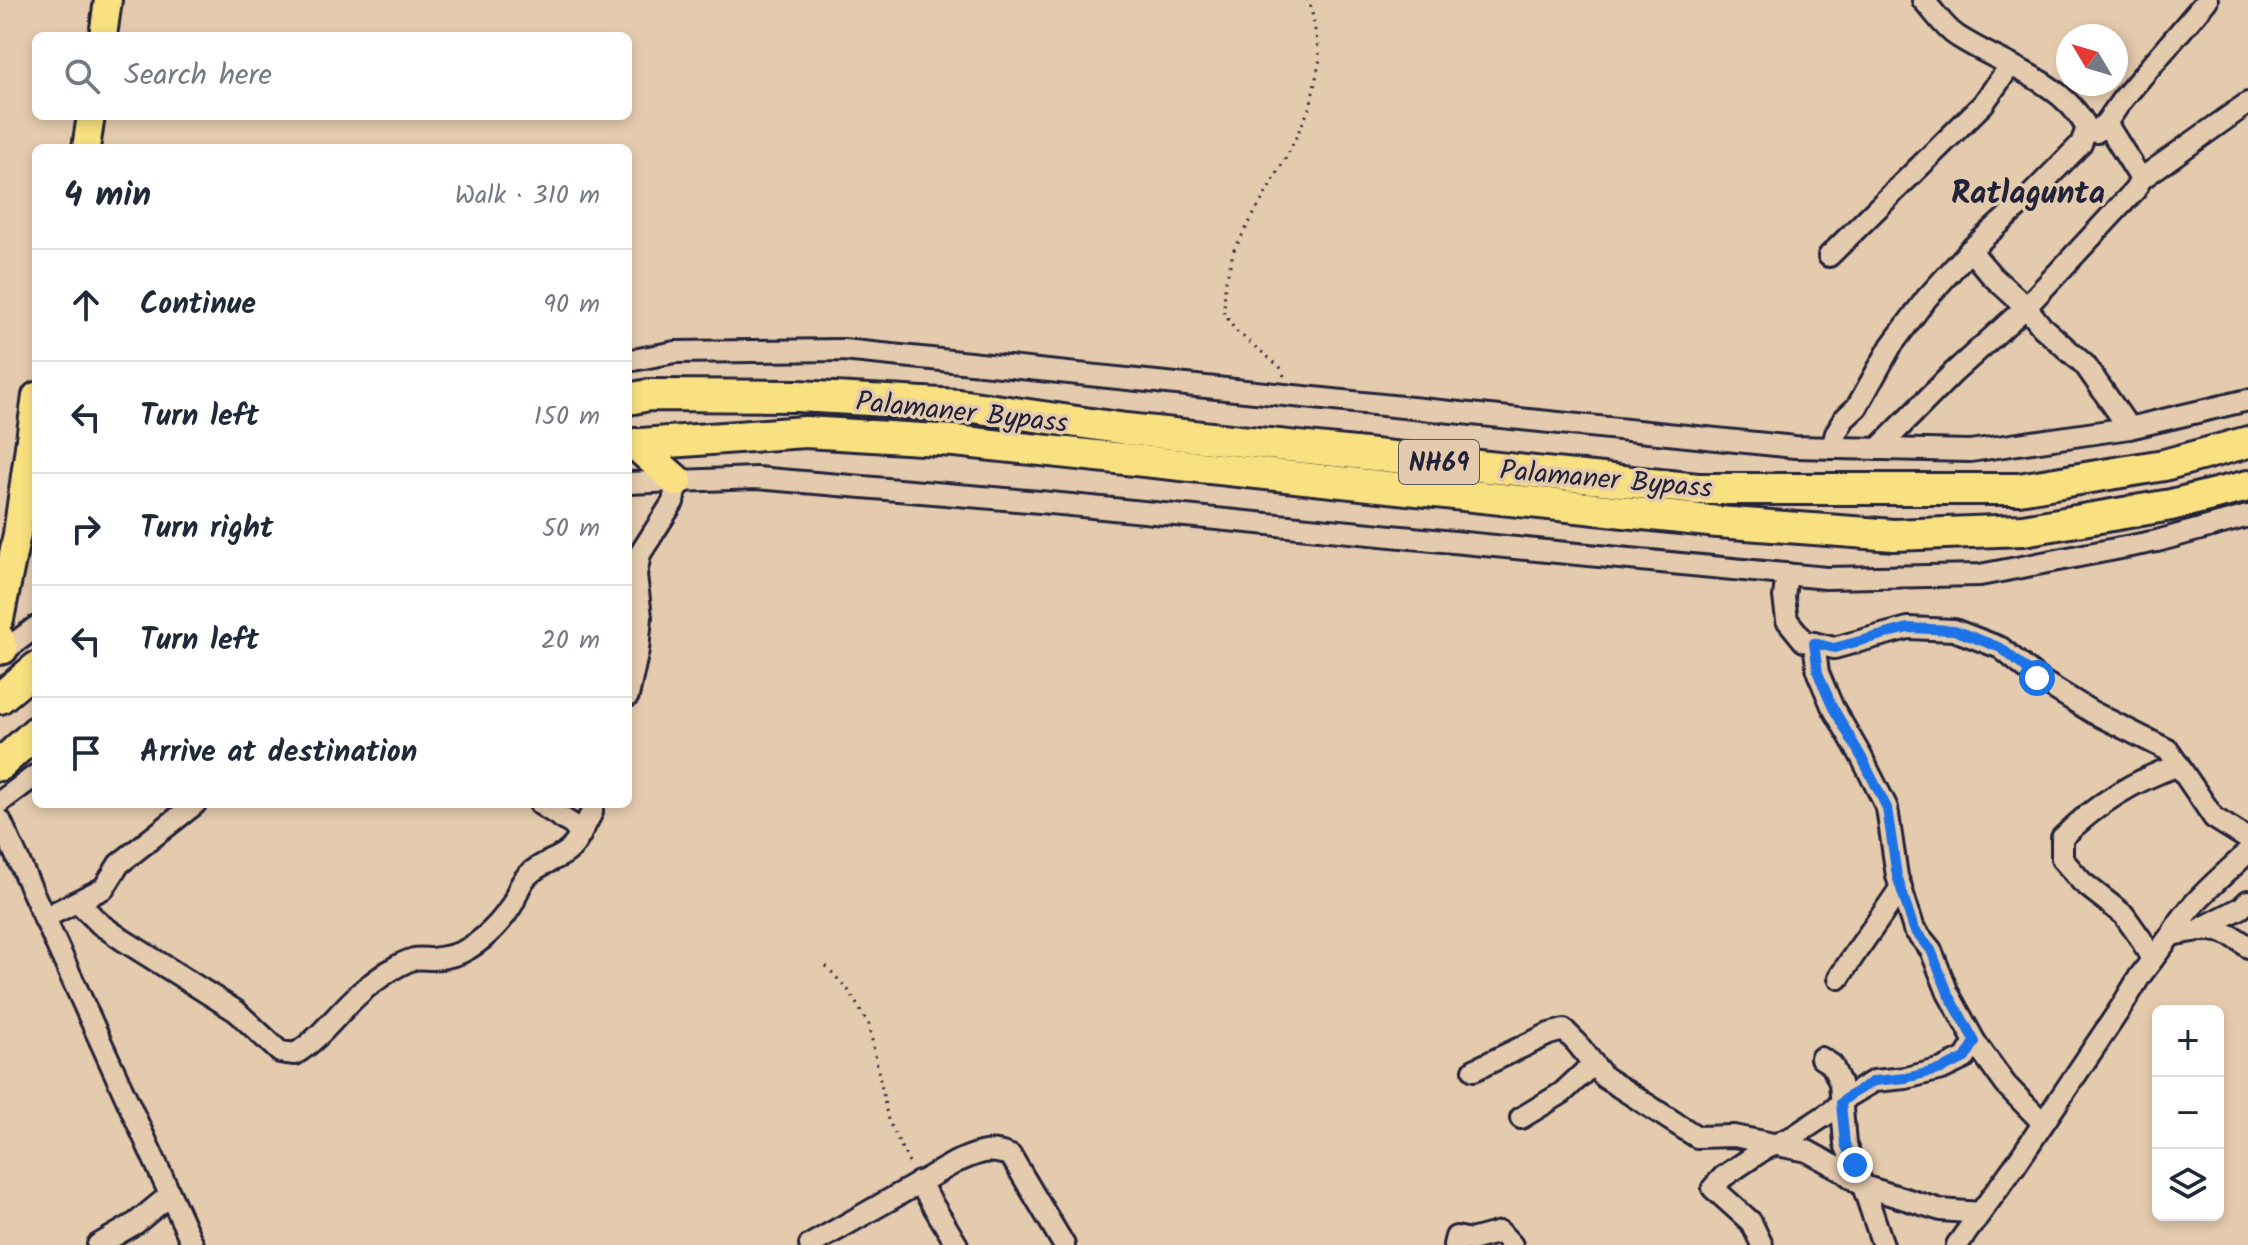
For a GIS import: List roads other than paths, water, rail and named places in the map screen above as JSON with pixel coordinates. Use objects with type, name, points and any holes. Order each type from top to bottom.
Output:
[{"type":"highway","name":"Palamaner Bypass","points":[[635,393],[798,396],[959,405],[1126,429],[1698,489],[2019,489],[2164,465],[2248,442]]},
{"type":"highway","name":"Palamaner Bypass","points":[[632,445],[805,432],[955,441],[1718,522],[1894,535],[2023,530],[2171,505],[2248,486]]},
{"type":"highway","points":[[632,446],[677,481]]},
{"type":"highway","points":[[0,698],[32,671]]},
{"type":"highway","points":[[0,765],[32,736]]},
{"type":"main road","points":[[104,32],[108,0]]},
{"type":"main road","points":[[87,144],[90,120]]},
{"type":"main road","points":[[0,619],[17,534],[32,425]]},
{"type":"street","points":[[1923,0],[1954,34],[2058,91],[2079,113],[2087,128],[2081,144]]},
{"type":"street","points":[[1832,448],[1844,419],[1857,407],[1891,346],[1926,299],[1970,250],[2106,123],[2207,0]]},
{"type":"street","points":[[1829,256],[1983,104],[2010,66]]},
{"type":"street","points":[[1878,449],[1953,373],[2026,307],[2135,190],[2141,179],[2248,103]]},
{"type":"street","points":[[2106,123],[2141,179]]},
{"type":"street","points":[[1970,250],[2042,327],[2085,365],[2129,428]]},
{"type":"street","points":[[632,360],[675,352],[843,350],[1795,447],[1832,448],[1970,451],[2129,428],[2248,400]]},
{"type":"street","points":[[632,483],[756,478],[1008,499],[1826,578],[1980,575],[2157,541],[2248,516]]},
{"type":"street","points":[[632,678],[641,617],[636,575],[640,554],[673,502],[677,481]]},
{"type":"street","points":[[1787,574],[1784,597],[1787,620],[1804,641],[1834,648],[1908,628],[1954,630],[2001,648],[2037,678],[2092,712],[2168,750],[2214,818],[2248,839]]},
{"type":"street","points":[[1,647],[32,629]]},
{"type":"street","points":[[1814,643],[1818,673],[1832,706],[1887,808],[1901,887],[1914,929],[1931,950],[1948,993],[1975,1042],[2006,1085],[2043,1123]]},
{"type":"street","points":[[2147,951],[2124,915],[2082,882],[2062,859],[2062,838],[2081,819],[2122,791],[2179,765]]},
{"type":"street","points":[[0,802],[32,778]]},
{"type":"street","points":[[44,918],[104,888],[119,864],[190,808]]},
{"type":"street","points":[[546,808],[573,825],[580,835]]},
{"type":"street","points":[[78,902],[100,924],[136,949],[236,1011],[280,1052],[295,1054],[310,1045],[370,984],[390,971],[414,959],[435,959],[460,953],[480,940],[513,902],[518,887],[528,875],[573,849],[592,808]]},
{"type":"street","points":[[0,820],[193,1245]]},
{"type":"street","points":[[2168,938],[2202,893],[2248,852]]},
{"type":"street","points":[[1839,978],[1901,887]]},
{"type":"street","points":[[1957,1245],[2043,1123],[2147,951],[2168,938],[2202,928],[2241,908],[2248,901]]},
{"type":"street","points":[[2202,928],[2236,936],[2248,947]]},
{"type":"street","points":[[1474,1070],[1549,1034],[1564,1030],[1604,1077],[1697,1137],[1734,1136],[1807,1151],[1863,1186],[1941,1210],[1980,1213]]},
{"type":"street","points":[[1762,1245],[1751,1222],[1713,1188],[1723,1177],[1763,1150],[1794,1136],[1874,1081],[1930,1072],[1965,1058],[1975,1042]]},
{"type":"street","points":[[1821,1058],[1832,1065],[1840,1083],[1845,1144],[1883,1245]]},
{"type":"street","points":[[1521,1118],[1562,1093],[1593,1064]]},
{"type":"street","points":[[810,1245],[839,1238],[919,1182],[956,1162],[979,1152],[995,1150],[1011,1156],[1064,1245]]},
{"type":"street","points":[[919,1182],[957,1245]]},
{"type":"street","points":[[98,1245],[136,1223],[170,1195]]},
{"type":"street","points":[[1454,1245],[1456,1237],[1471,1240],[1500,1232],[1512,1245]]},
{"type":"district","name":"Ratlagunta","points":[[2028,192]]}]
